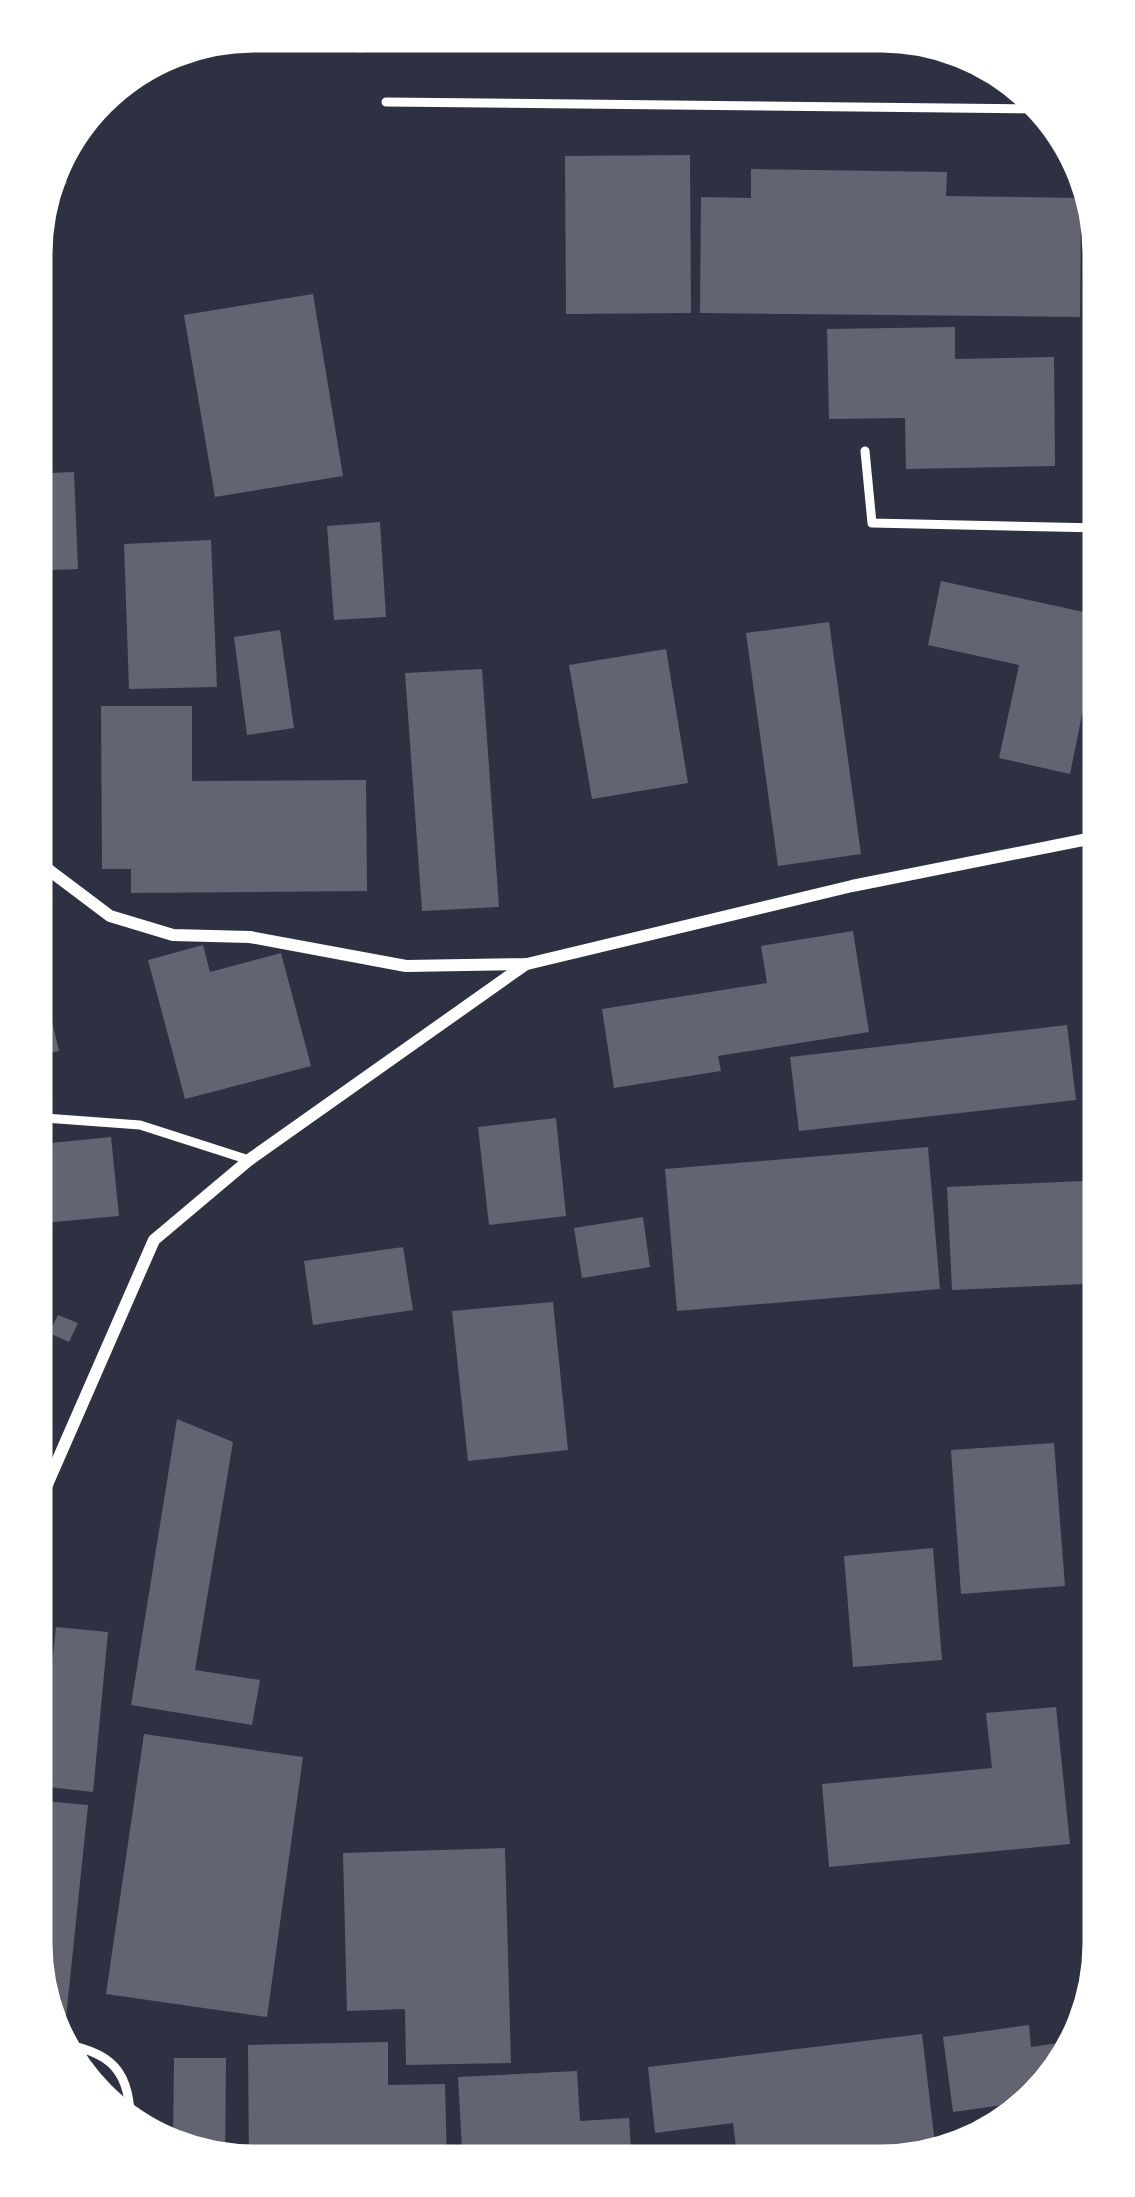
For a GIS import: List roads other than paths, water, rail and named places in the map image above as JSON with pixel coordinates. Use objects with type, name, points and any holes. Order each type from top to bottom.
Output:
[{"type":"street","points":[[45,867],[110,916],[173,934],[250,938],[406,966],[527,964],[851,886],[1090,839]]},
{"type":"street","points":[[45,1489],[154,1240],[249,1160],[527,964]]},
{"type":"lane","points":[[386,102],[1031,109]]},
{"type":"lane","points":[[865,451],[872,523],[1090,528]]},
{"type":"lane","points":[[45,1118],[140,1125],[249,1160]]},
{"type":"lane","points":[[73,2046],[120,2069],[130,2111]]}]
